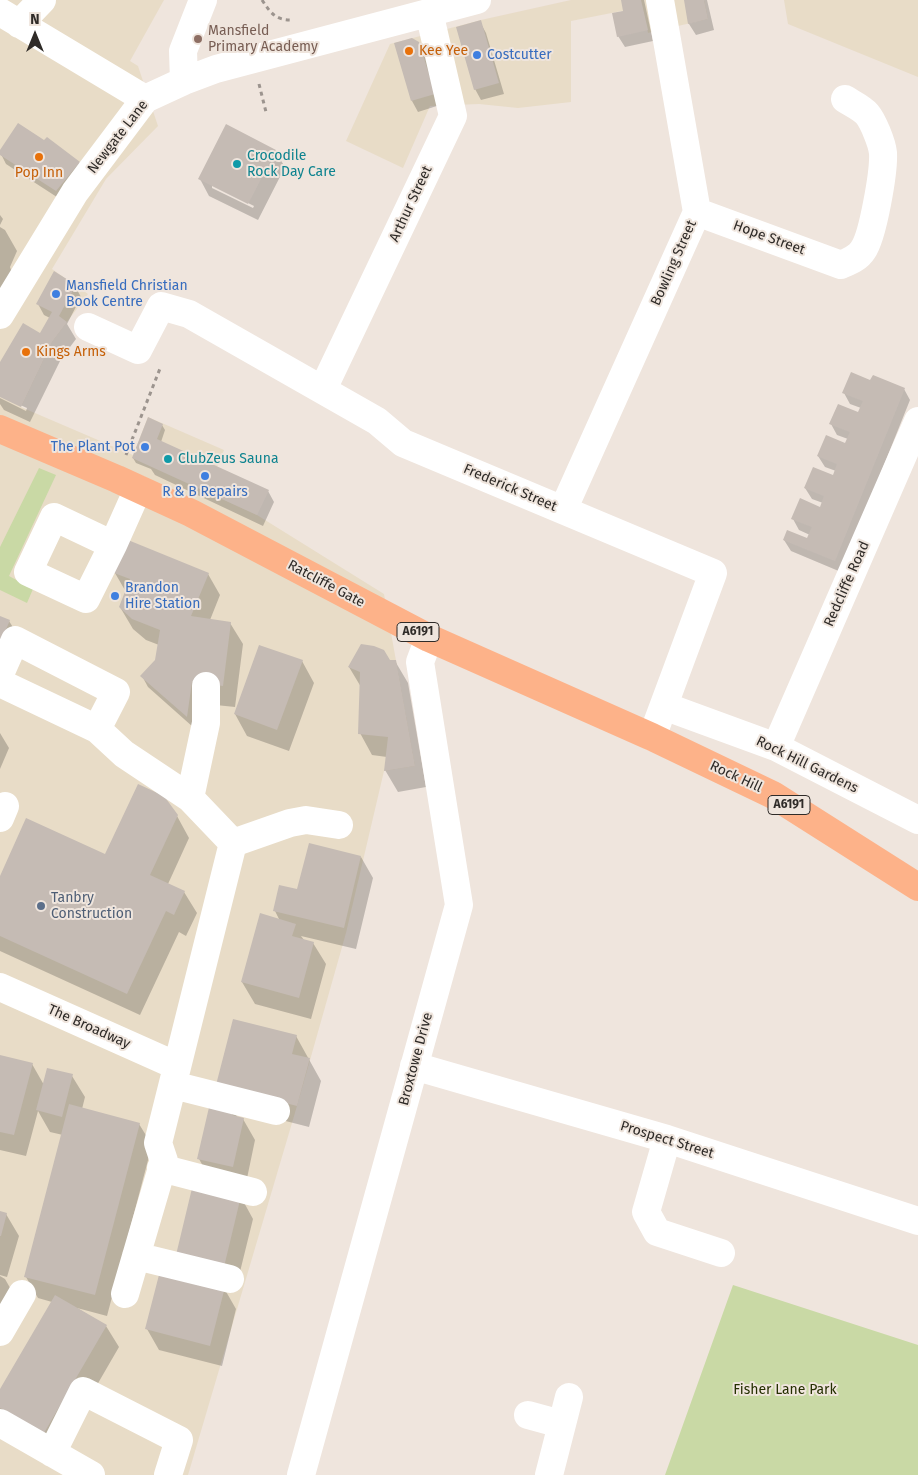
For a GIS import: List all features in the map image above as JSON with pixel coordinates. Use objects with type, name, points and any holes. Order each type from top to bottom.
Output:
[{"type":"main road","name":"Ratcliffe Gate","points":[[0,429],[191,513],[430,638],[652,737]]},
{"type":"main road","name":"Rock Hill","points":[[652,737],[773,795],[918,887]]},
{"type":"street","points":[[42,0],[10,18],[145,99]]},
{"type":"street","points":[[184,81],[183,50],[203,0]]},
{"type":"street","name":"Newgate Lane","points":[[0,315],[75,192],[145,99],[216,69],[477,0]]},
{"type":"street","name":"Bowling Street","points":[[563,510],[697,212],[660,0]]},
{"type":"street","name":"Arthur Street","points":[[323,389],[452,116],[429,12]]},
{"type":"street","name":"Hope Street","points":[[697,212],[841,265],[854,260],[864,250],[869,237],[879,191],[883,152],[876,131],[867,114],[845,99]]},
{"type":"street","name":"Frederick Street","points":[[88,328],[138,350],[161,306],[189,314],[377,421],[403,443],[713,573],[652,737]]},
{"type":"street","name":"Redcliffe Road","points":[[776,747],[916,432]]},
{"type":"street","points":[[113,545],[138,489]]},
{"type":"street","name":"Broxtowe Drive","points":[[302,1475],[459,905],[420,662],[430,638]]},
{"type":"street","points":[[0,674],[15,640],[116,692],[97,729]]},
{"type":"street","points":[[0,683],[97,729],[124,754],[190,798],[233,843]]},
{"type":"street","points":[[190,798],[206,722],[206,686]]},
{"type":"street","name":"Rock Hill Gardens","points":[[664,706],[776,747],[918,820]]},
{"type":"street","points":[[233,843],[290,823],[306,820],[338,825]]},
{"type":"street","points":[[125,1294],[160,1155],[175,1076],[233,843]]},
{"type":"street","name":"The Broadway","points":[[0,987],[175,1076],[276,1111]]},
{"type":"street","name":"Prospect Street","points":[[414,1066],[667,1139],[918,1221]]},
{"type":"street","points":[[667,1139],[646,1212],[657,1232],[721,1253]]},
{"type":"street","points":[[160,1155],[253,1192]]},
{"type":"street","points":[[136,1256],[230,1280]]},
{"type":"street","points":[[0,1332],[22,1294]]},
{"type":"street","points":[[52,1453],[82,1391],[179,1440],[168,1475]]},
{"type":"street","points":[[549,1475],[569,1397]]},
{"type":"street","points":[[528,1414],[562,1424]]},
{"type":"street","points":[[0,1423],[91,1475]]},
{"type":"path","points":[[128,450],[163,359]]},
{"type":"shaded area","points":[[0,0],[164,0],[130,61],[138,66],[158,126],[106,179],[52,269],[88,294],[52,342],[21,407],[133,455],[148,417],[224,450],[207,492],[257,515],[384,594],[415,766],[384,771],[346,933],[188,1475],[0,1475]]},
{"type":"shaded area","points":[[571,0],[704,0],[708,19],[648,33],[642,7],[571,21],[571,102],[518,108],[479,104],[430,106],[403,168],[346,141],[390,44],[481,20]]},
{"type":"shaded area","points":[[784,0],[918,0],[918,77],[788,24]]},
{"type":"green space","points":[[39,468],[56,475],[9,576],[33,589],[27,603],[0,590],[0,547]]},
{"type":"green space","name":"Fisher Lane Park","points":[[733,1285],[918,1345],[918,1475],[665,1475]]},
{"type":"building","points":[[621,0],[641,0],[648,30],[617,37],[612,13],[623,11]]},
{"type":"building","points":[[684,0],[704,0],[708,19],[688,24]]},
{"type":"building","name":"Costcutter","points":[[481,20],[499,83],[474,90],[456,27]]},
{"type":"building","points":[[412,38],[419,42],[435,94],[411,101],[394,43]]},
{"type":"building","name":"Pop Inn","points":[[18,123],[44,140],[47,137],[80,162],[56,191],[0,155],[0,150]]},
{"type":"building","name":"Crocodile Rock Day Care","points":[[226,124],[276,150],[248,204],[198,179]]},
{"type":"building","name":"Kings Arms","points":[[54,271],[76,285],[59,316],[67,322],[52,342],[21,407],[0,397],[0,362],[23,323],[40,333],[52,312],[36,304]]},
{"type":"building","points":[[851,372],[870,380],[873,375],[905,388],[835,561],[783,540],[787,530],[807,538],[812,527],[791,519],[800,498],[820,507],[824,496],[804,488],[813,467],[833,475],[837,464],[817,456],[826,435],[845,443],[850,432],[829,424],[838,404],[858,412],[863,401],[842,393]]},
{"type":"building","points":[[148,417],[163,424],[157,439],[269,490],[257,515],[132,458]]},
{"type":"building","points":[[128,540],[209,573],[191,616],[231,622],[223,686],[192,682],[187,717],[140,676],[155,660],[160,630],[132,619],[119,607],[130,579],[114,573]]},
{"type":"building","points":[[0,616],[10,620],[0,644]]},
{"type":"building","points":[[361,644],[384,650],[390,660],[396,660],[415,766],[384,771],[388,737],[358,734],[360,672],[348,667]]},
{"type":"building","points":[[259,645],[303,660],[277,730],[234,714]]},
{"type":"building","points":[[138,784],[164,796],[178,815],[150,875],[185,891],[174,915],[166,911],[127,994],[0,936],[0,876],[26,818],[105,854]]},
{"type":"building","points":[[309,843],[361,856],[344,928],[273,911],[279,885],[297,889]]},
{"type":"building","points":[[260,913],[296,924],[292,936],[314,942],[299,998],[241,982]]},
{"type":"building","points":[[233,1019],[297,1035],[292,1054],[310,1058],[297,1106],[216,1085]]},
{"type":"building","points":[[0,1055],[33,1063],[14,1135],[0,1132]]},
{"type":"building","points":[[47,1068],[73,1074],[62,1117],[36,1110]]},
{"type":"building","points":[[210,1103],[233,1108],[232,1115],[244,1118],[233,1167],[197,1159]]},
{"type":"building","points":[[69,1104],[140,1123],[95,1295],[24,1277]]},
{"type":"building","points":[[193,1184],[241,1196],[224,1267],[176,1255]]},
{"type":"building","points":[[0,1211],[7,1213],[1,1236],[0,1236]]},
{"type":"building","points":[[160,1271],[225,1287],[210,1346],[145,1329]]},
{"type":"building","points":[[55,1295],[107,1325],[44,1433],[0,1408],[0,1389]]},
{"type":"place","name":"Mansfield Primary Academy","points":[[198,39]]},
{"type":"place","name":"Kee Yee","points":[[409,51]]},
{"type":"place","name":"Costcutter","points":[[477,55]]},
{"type":"place","name":"Pop Inn","points":[[39,157]]},
{"type":"place","name":"Crocodile Rock Day Care","points":[[237,164]]},
{"type":"place","name":"Mansfield Christian Book Centre","points":[[56,294]]},
{"type":"place","name":"Kings Arms","points":[[26,352]]},
{"type":"place","name":"The Plant Pot","points":[[145,447]]},
{"type":"place","name":"ClubZeus Sauna","points":[[168,459]]},
{"type":"place","name":"R & B Repairs","points":[[205,476]]},
{"type":"place","name":"Brandon Hire Station","points":[[115,596]]},
{"type":"place","name":"Tanbry Construction","points":[[41,906]]}]
